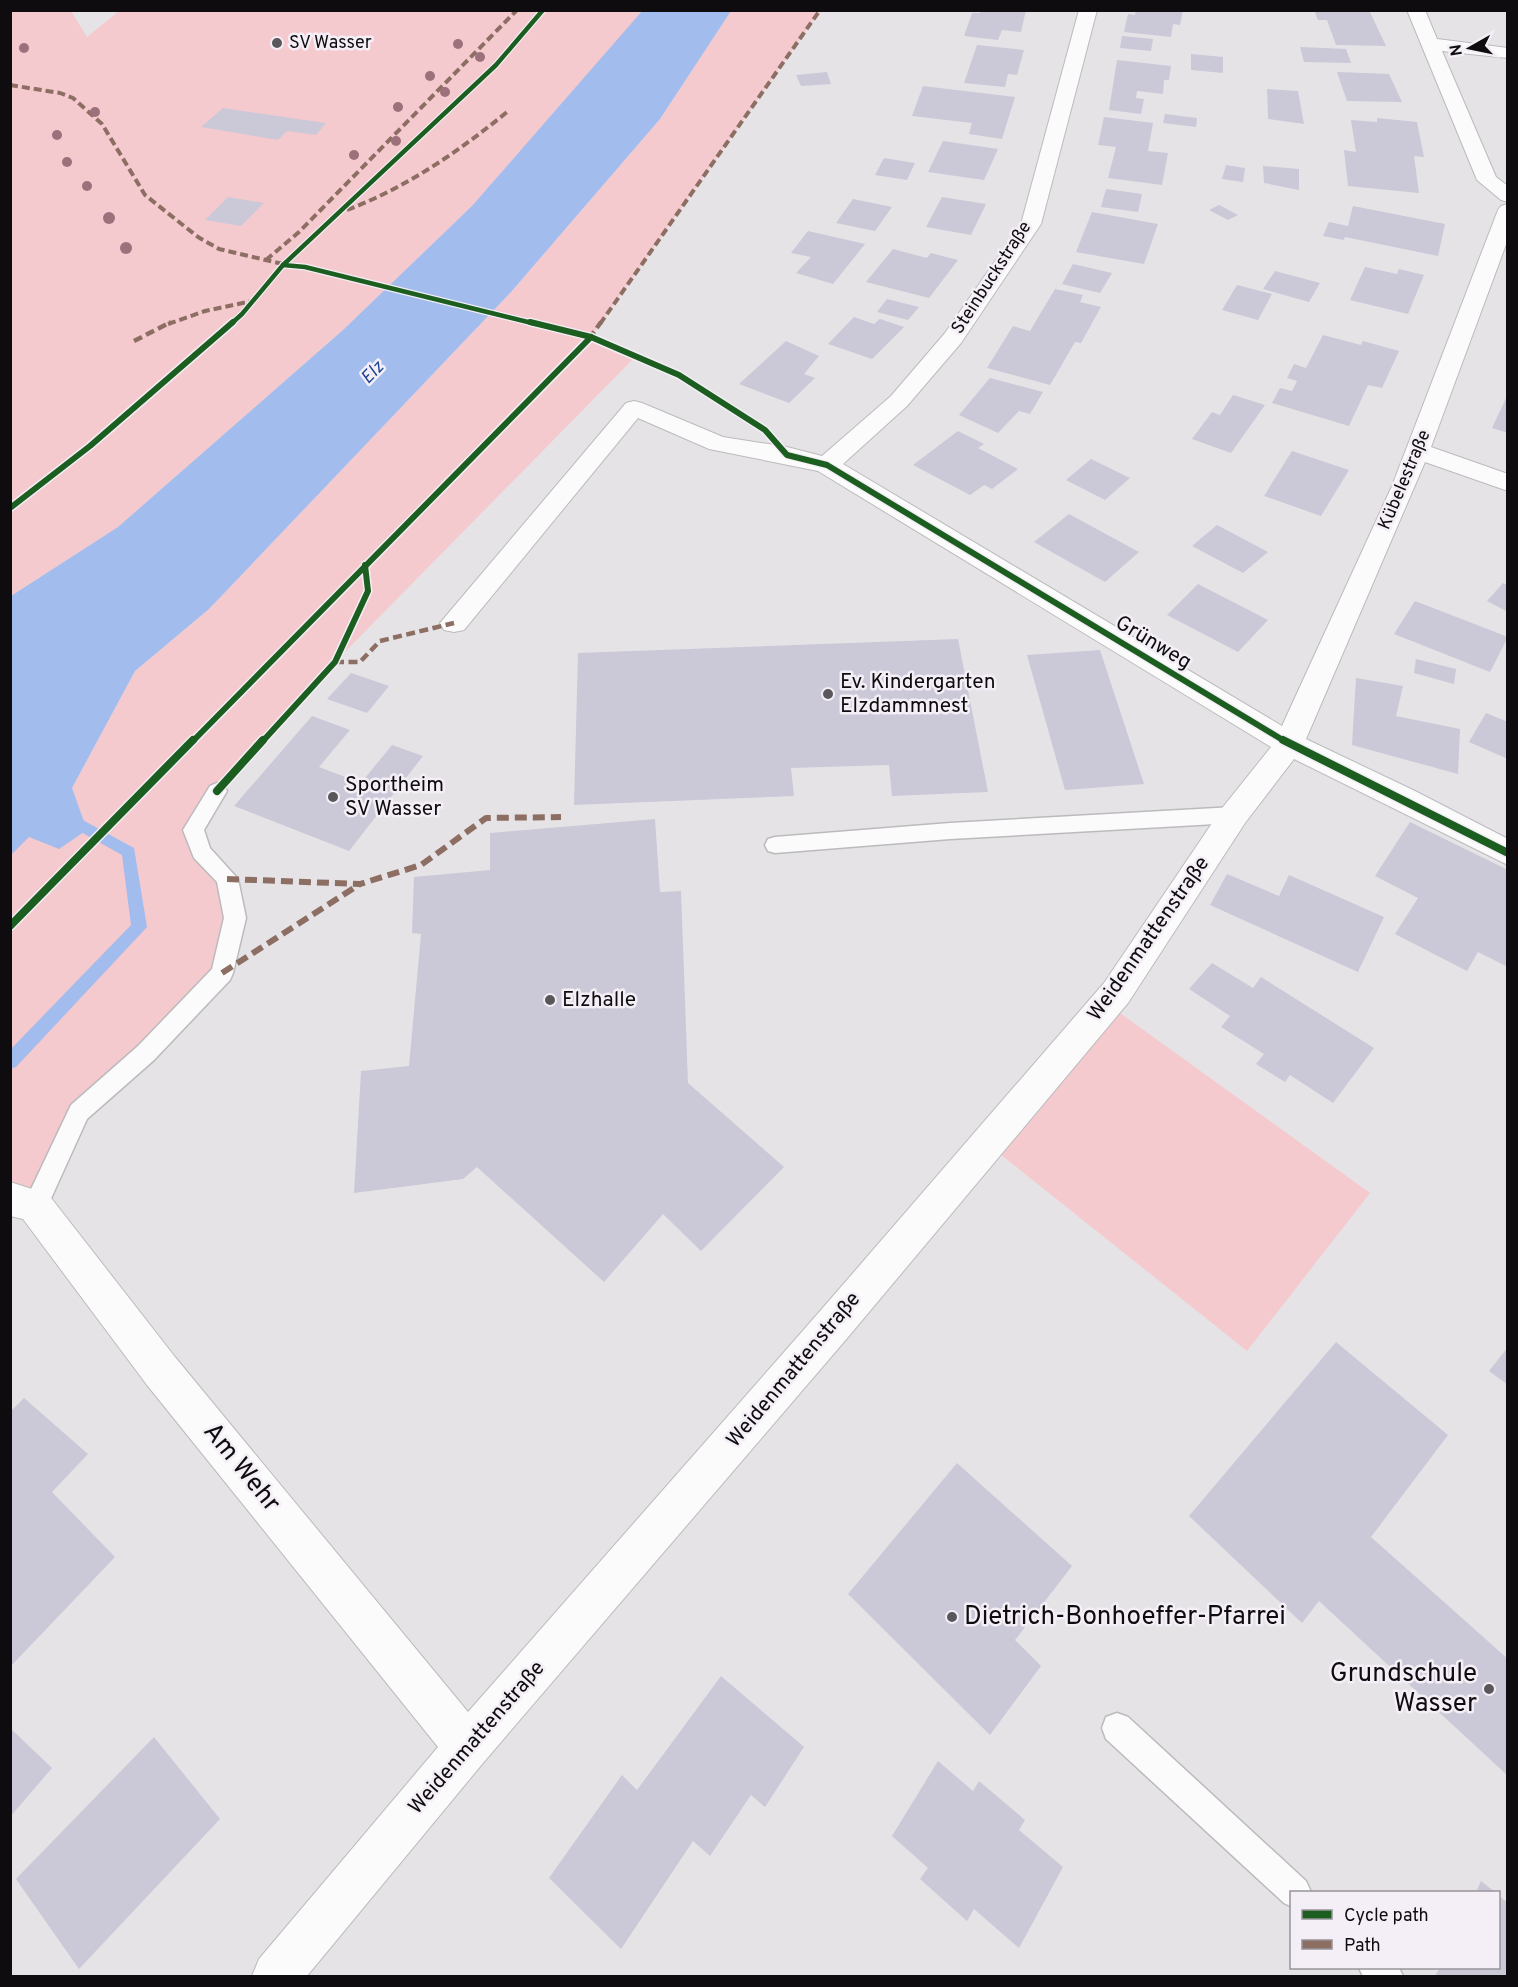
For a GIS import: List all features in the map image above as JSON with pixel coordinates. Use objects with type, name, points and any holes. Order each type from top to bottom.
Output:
[{"type":"street","name":"Steinbuckstraße","points":[[827,465],[899,401],[953,338],[1031,224],[1088,10]]},
{"type":"street","points":[[1416,10],[1487,180],[1508,196]]},
{"type":"street","points":[[1430,44],[1508,53]]},
{"type":"street","name":"Kübelestraße","points":[[1289,744],[1419,451],[1508,210]]},
{"type":"street","name":"Grünweg","points":[[454,623],[634,408],[718,444],[787,455],[827,465],[1289,744],[1404,799],[1508,853]]},
{"type":"street","points":[[1419,451],[1508,483]]},
{"type":"street","name":"Weidenmattenstraße","points":[[276,1977],[467,1747],[835,1323],[1116,993],[1234,815],[1289,744]]},
{"type":"street","name":"Am Wehr","points":[[23,1202],[467,1747]]},
{"type":"lane","points":[[23,1202],[79,1112],[146,1053],[222,973],[235,918],[227,879],[201,852],[193,830],[217,791]]},
{"type":"lane","points":[[775,845],[950,831],[1234,815]]},
{"type":"lane","points":[[1117,1728],[1293,1891]]},
{"type":"shaded area","points":[[120,10],[643,11],[472,206],[343,330],[118,527],[11,596],[11,11],[71,11],[87,37]]},
{"type":"shaded area","points":[[731,11],[820,11],[591,337],[636,356],[335,662],[217,791],[193,830],[227,879],[222,973],[79,1112],[35,1206],[11,1199],[11,855],[72,788],[135,671],[209,609],[511,292],[660,119]]},
{"type":"shaded area","points":[[1113,1008],[1370,1193],[1247,1351],[1000,1154]]},
{"type":"water","name":"Elz","points":[[643,10],[731,11],[660,119],[511,292],[209,609],[135,671],[72,788],[87,830],[59,849],[29,837],[11,855],[11,596],[118,527],[343,330],[472,206]]},
{"type":"building","points":[[981,10],[1026,10],[1021,32],[1002,30],[998,40],[964,36],[972,13],[980,13]]},
{"type":"building","points":[[1136,10],[1183,10],[1180,25],[1173,24],[1171,37],[1124,32],[1128,14],[1135,15]]},
{"type":"building","points":[[1314,10],[1369,10],[1386,46],[1336,45],[1327,20],[1318,20]]},
{"type":"building","points":[[1122,36],[1153,39],[1151,51],[1120,48]]},
{"type":"building","points":[[977,45],[1024,50],[1017,75],[1008,74],[1005,87],[964,83]]},
{"type":"building","points":[[1300,47],[1346,49],[1351,63],[1304,62]]},
{"type":"building","points":[[1191,54],[1223,57],[1223,73],[1191,70]]},
{"type":"building","points":[[1117,60],[1171,66],[1169,80],[1164,80],[1163,94],[1137,91],[1136,98],[1144,99],[1141,114],[1109,110]]},
{"type":"building","points":[[827,72],[831,84],[801,86],[796,75]]},
{"type":"building","points":[[1337,72],[1389,74],[1402,102],[1347,101]]},
{"type":"building","points":[[923,86],[1015,97],[1002,139],[969,134],[972,123],[912,116]]},
{"type":"building","points":[[1267,89],[1298,91],[1304,124],[1268,119]]},
{"type":"building","points":[[223,108],[326,123],[316,135],[287,131],[278,140],[201,127]]},
{"type":"building","points":[[1165,114],[1197,118],[1196,127],[1163,123]]},
{"type":"building","points":[[1104,117],[1153,123],[1148,151],[1168,153],[1162,185],[1108,178],[1116,147],[1098,145]]},
{"type":"building","points":[[1377,118],[1417,122],[1424,157],[1414,156],[1419,193],[1348,186],[1344,150],[1356,152],[1351,120],[1377,122]]},
{"type":"building","points":[[943,141],[998,149],[984,180],[928,172]]},
{"type":"building","points":[[884,158],[915,163],[907,180],[875,175]]},
{"type":"building","points":[[1226,165],[1245,168],[1243,182],[1222,179]]},
{"type":"building","points":[[1263,166],[1299,169],[1299,190],[1264,183]]},
{"type":"building","points":[[1106,189],[1142,194],[1138,212],[1101,207]]},
{"type":"building","points":[[228,197],[264,203],[241,226],[205,220]]},
{"type":"building","points":[[942,197],[986,204],[971,235],[926,227]]},
{"type":"building","points":[[853,199],[892,207],[875,231],[836,223]]},
{"type":"building","points":[[1219,205],[1238,215],[1228,220],[1209,210]]},
{"type":"building","points":[[1353,206],[1445,224],[1438,256],[1345,237],[1344,240],[1323,236],[1329,222],[1348,226]]},
{"type":"building","points":[[1092,212],[1158,224],[1144,264],[1076,252]]},
{"type":"building","points":[[808,231],[865,244],[833,284],[796,273],[811,257],[791,253]]},
{"type":"building","points":[[893,249],[927,258],[931,253],[958,260],[929,298],[866,282]]},
{"type":"building","points":[[1073,264],[1112,273],[1100,293],[1062,284]]},
{"type":"building","points":[[1365,267],[1397,274],[1399,269],[1424,275],[1408,314],[1350,300]]},
{"type":"building","points":[[1275,271],[1320,283],[1309,302],[1263,289]]},
{"type":"building","points":[[1237,285],[1272,294],[1258,320],[1222,310]]},
{"type":"building","points":[[1055,289],[1083,295],[1080,302],[1101,307],[1081,343],[1075,342],[1050,385],[987,368],[1013,326],[1030,331]]},
{"type":"building","points":[[887,299],[919,307],[908,320],[877,312]]},
{"type":"building","points":[[854,317],[874,324],[880,319],[904,327],[872,359],[828,344]]},
{"type":"building","points":[[1323,335],[1361,345],[1363,341],[1399,351],[1382,388],[1368,385],[1349,426],[1272,403],[1280,388],[1292,391],[1297,381],[1287,378],[1294,364],[1306,368]]},
{"type":"building","points":[[786,341],[819,356],[804,374],[815,378],[789,403],[739,384]]},
{"type":"building","points":[[990,378],[1043,392],[1030,414],[1019,411],[998,433],[959,415]]},
{"type":"building","points":[[1508,394],[1508,433],[1492,428]]},
{"type":"building","points":[[1233,395],[1265,405],[1231,453],[1192,439],[1212,412],[1220,415]]},
{"type":"building","points":[[958,431],[984,444],[978,448],[1018,469],[992,489],[984,485],[970,495],[913,465]]},
{"type":"building","points":[[1292,451],[1349,470],[1321,516],[1264,496]]},
{"type":"building","points":[[1091,459],[1130,478],[1105,500],[1066,480]]},
{"type":"building","points":[[1069,514],[1139,552],[1105,582],[1034,542]]},
{"type":"building","points":[[1217,525],[1268,552],[1243,573],[1192,546]]},
{"type":"building","points":[[1503,583],[1508,585],[1508,612],[1487,601]]},
{"type":"building","points":[[1198,584],[1268,620],[1238,652],[1167,615]]},
{"type":"building","points":[[1415,601],[1508,637],[1490,672],[1394,634]]},
{"type":"building","points":[[958,639],[988,792],[892,796],[889,765],[791,768],[794,796],[574,805],[578,653]]},
{"type":"building","points":[[1100,650],[1144,784],[1065,790],[1027,655]]},
{"type":"building","points":[[1416,659],[1456,669],[1454,684],[1414,673]]},
{"type":"building","points":[[351,673],[389,686],[367,713],[327,699]]},
{"type":"building","points":[[1356,678],[1403,686],[1396,716],[1460,729],[1458,774],[1352,745]]},
{"type":"building","points":[[1486,713],[1508,722],[1508,759],[1469,742]]},
{"type":"building","points":[[312,716],[350,730],[319,767],[361,783],[392,745],[423,756],[349,851],[234,806]]},
{"type":"building","name":"Elzhalle","points":[[655,819],[660,892],[681,891],[688,1083],[784,1167],[701,1251],[663,1214],[604,1282],[477,1167],[463,1179],[354,1193],[361,1071],[409,1066],[421,934],[412,933],[414,877],[490,870],[490,833]]},
{"type":"building","points":[[1410,822],[1508,870],[1508,967],[1478,952],[1467,971],[1395,934],[1418,898],[1375,876]]},
{"type":"building","points":[[1227,874],[1279,896],[1289,875],[1384,917],[1358,972],[1210,905]]},
{"type":"building","points":[[1212,963],[1253,988],[1261,977],[1374,1048],[1333,1103],[1290,1075],[1285,1082],[1256,1064],[1264,1054],[1221,1027],[1230,1016],[1189,989]]},
{"type":"building","points":[[1336,1342],[1448,1435],[1371,1537],[1508,1659],[1508,1776],[1319,1601],[1302,1623],[1189,1516]]},
{"type":"building","points":[[1508,1347],[1508,1385],[1489,1371]]},
{"type":"building","points":[[24,1398],[88,1454],[52,1492],[115,1557],[10,1667],[10,1412]]},
{"type":"building","name":"Dietrich-Bonhoeffer-Pfarrei","points":[[957,1463],[1072,1566],[1015,1640],[1041,1666],[990,1735],[848,1594]]},
{"type":"building","points":[[721,1676],[804,1747],[765,1807],[751,1795],[710,1856],[693,1841],[621,1949],[549,1878],[622,1775],[637,1790]]},
{"type":"building","points":[[10,1728],[52,1768],[10,1817]]},
{"type":"building","points":[[154,1737],[220,1819],[79,1969],[16,1879]]},
{"type":"building","points":[[938,1761],[973,1791],[979,1781],[1025,1820],[1019,1830],[1063,1867],[1019,1948],[974,1909],[967,1921],[920,1879],[928,1868],[892,1836]]},
{"type":"building","points":[[1481,1881],[1494,1891],[1476,1891]]},
{"type":"building","points":[[1500,1897],[1508,1903],[1508,1976],[1435,1976],[1439,1969],[1500,1969]]},
{"type":"waterway","points":[[10,1062],[139,927],[129,852],[68,818]]},
{"type":"marked path","points":[[266,260],[299,232],[517,10]]},
{"type":"marked path","points":[[589,339],[820,10]]},
{"type":"marked path","points":[[10,85],[60,93],[73,98],[102,124],[145,195],[198,237],[219,249],[287,265]]},
{"type":"marked path","points":[[347,210],[390,191],[431,168],[507,112]]},
{"type":"marked path","points":[[134,341],[162,326],[190,315],[252,301]]},
{"type":"marked path","points":[[335,662],[360,662],[380,641],[454,623]]},
{"type":"marked path","points":[[227,879],[360,884],[421,865],[486,818],[561,817]]},
{"type":"marked path","points":[[222,973],[360,884]]},
{"type":"cycle path","points":[[10,508],[90,446],[242,314],[283,265],[496,65],[543,10]]},
{"type":"cycle path","points":[[283,265],[305,267],[591,337],[679,375],[765,430],[787,455],[827,465],[1289,744],[1404,799],[1508,853]]},
{"type":"cycle path","points":[[10,926],[591,337]]},
{"type":"cycle path","points":[[217,791],[335,662],[368,591],[365,565]]},
{"type":"place","name":"SV Wasser","points":[[277,43]]},
{"type":"place","name":"Ev. Kindergarten Elzdammnest","points":[[828,694]]},
{"type":"place","name":"Sportheim SV Wasser","points":[[333,797]]},
{"type":"place","name":"Elzhalle","points":[[550,1000]]},
{"type":"place","name":"Dietrich-Bonhoeffer-Pfarrei","points":[[952,1617]]},
{"type":"place","name":"Grundschule Wasser","points":[[1489,1689]]}]
